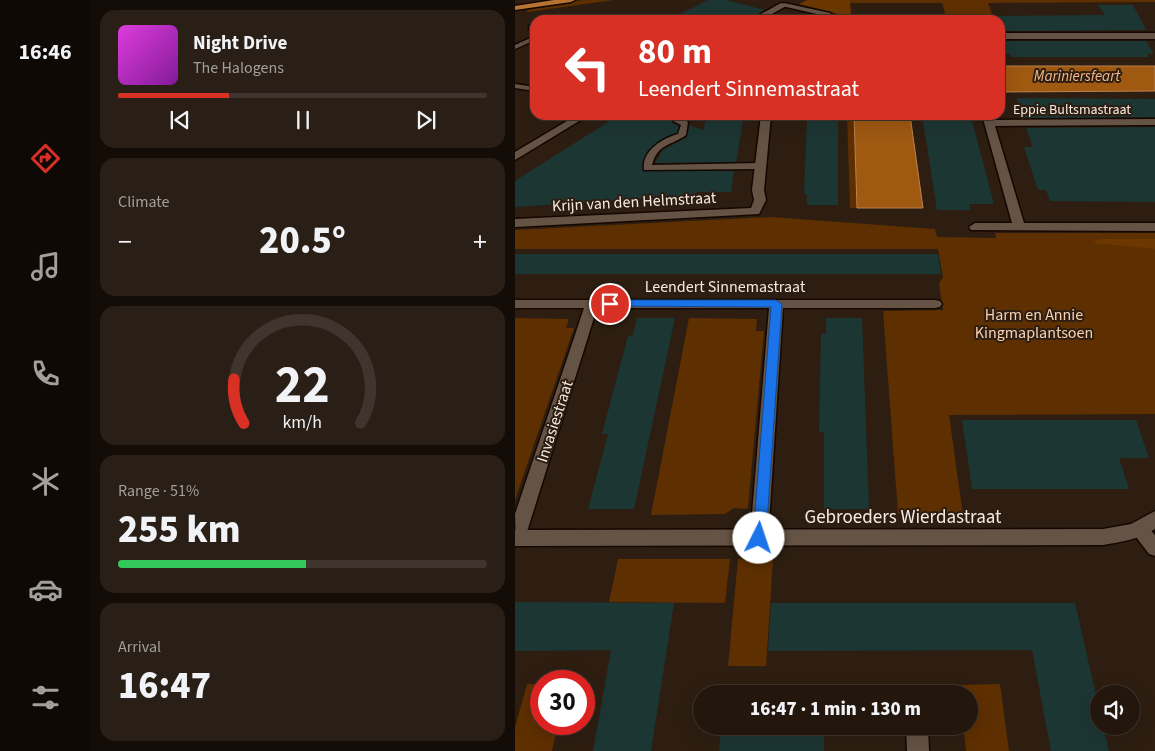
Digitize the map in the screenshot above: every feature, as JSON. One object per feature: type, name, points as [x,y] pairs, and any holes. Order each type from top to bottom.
[{"type":"main road","points":[[517,9],[571,0]]},
{"type":"street","points":[[764,15],[784,5]]},
{"type":"street","points":[[1005,36],[1155,36]]},
{"type":"street","name":"Eppie Bultsmastraat","points":[[1005,119],[1155,122]]},
{"type":"street","points":[[515,156],[576,120]]},
{"type":"street","points":[[761,166],[766,120]]},
{"type":"street","points":[[988,120],[1019,227]]},
{"type":"street","name":"Krijn van den Helmstraat","points":[[515,223],[755,211],[760,200],[758,190],[761,166]]},
{"type":"street","points":[[975,227],[1155,227]]},
{"type":"street","name":"Leendert Sinnemastraat","points":[[515,304],[935,304]]},
{"type":"street","name":"Invasiestraat","points":[[516,538],[592,304]]},
{"type":"street","points":[[759,538],[776,304]]},
{"type":"street","name":"Gebroeders Wierdastraat","points":[[516,538],[1103,538],[1123,535],[1139,529],[1155,518]]},
{"type":"street","points":[[1139,529],[1155,548]]},
{"type":"street","points":[[917,735],[918,751]]},
{"type":"lane","points":[[784,5],[830,15]]},
{"type":"lane","points":[[515,47],[530,40]]},
{"type":"lane","points":[[515,86],[530,88]]},
{"type":"lane","points":[[678,120],[685,124],[682,135],[667,139],[650,155],[647,168],[761,166]]},
{"type":"green space","points":[[583,0],[614,0],[528,12],[526,10],[539,6]]},
{"type":"green space","points":[[850,0],[1155,0],[1155,2],[988,3],[992,15],[946,15],[942,3],[850,3]]},
{"type":"green space","points":[[847,120],[854,120],[857,208],[850,208]]},
{"type":"green space","name":"Harm en Annie Kingmaplantsoen","points":[[771,217],[935,229],[937,237],[996,238],[995,233],[1155,233],[1155,414],[949,415],[963,515],[898,514],[883,311],[943,310],[939,283],[943,277],[938,249],[515,249],[515,230]]},
{"type":"green space","points":[[515,318],[569,319],[566,328],[574,328],[515,500]]},
{"type":"green space","points":[[689,318],[757,319],[756,331],[764,331],[748,507],[747,509],[734,508],[725,514],[651,515]]},
{"type":"green space","points":[[618,559],[730,559],[725,603],[609,602]]},
{"type":"green space","points":[[738,559],[773,559],[766,666],[728,666]]},
{"type":"green space","points":[[527,684],[530,684],[530,735],[556,735],[552,751],[515,751],[515,727]]},
{"type":"green space","points":[[1000,684],[1009,751],[966,751],[964,735],[978,735],[978,685],[959,685]]},
{"type":"shaded area","points":[[807,0],[850,0],[851,14],[838,14],[799,4]]},
{"type":"shaded area","points":[[1099,239],[1155,239],[1155,249],[1092,243]]},
{"type":"water","name":"Mariniersfeart","points":[[1005,66],[1155,66],[1155,91],[1005,92]]},
{"type":"water","points":[[854,120],[911,120],[923,208],[857,208]]},
{"type":"building","points":[[708,0],[726,0],[765,10],[756,15],[679,15]]},
{"type":"building","points":[[1098,5],[1133,5],[1146,30],[1005,31],[1005,16],[1105,15]]},
{"type":"building","points":[[1005,41],[1146,41],[1154,54],[1147,54],[1149,57],[1011,57],[1010,54],[1005,54]]},
{"type":"building","points":[[1016,98],[1155,99],[1155,117],[1023,118]]},
{"type":"building","points":[[611,120],[671,120],[672,123],[679,126],[677,133],[659,141],[648,150],[642,163],[643,171],[734,171],[731,192],[696,192],[696,195],[515,207],[515,181]]},
{"type":"building","points":[[706,120],[743,120],[736,162],[655,163],[663,150],[687,137],[689,125],[703,130]]},
{"type":"building","points":[[807,120],[838,120],[838,205],[807,205],[807,194],[804,194]]},
{"type":"building","points":[[923,120],[972,120],[994,204],[969,204],[971,210],[937,210]]},
{"type":"building","points":[[1155,127],[1155,202],[1050,201],[1046,190],[1038,190],[1024,147],[1033,147],[1026,128]]},
{"type":"building","points":[[515,254],[938,254],[941,274],[515,274]]},
{"type":"building","points":[[637,318],[675,318],[634,509],[588,509],[608,434],[602,434],[628,336],[633,335]]},
{"type":"building","points":[[826,318],[862,318],[869,509],[824,509],[824,432],[819,432],[821,334],[826,334]]},
{"type":"building","points":[[962,420],[1136,420],[1149,458],[1119,458],[1129,489],[972,489]]},
{"type":"building","points":[[515,602],[674,603],[651,751],[593,751],[611,650],[515,651]]},
{"type":"building","points":[[771,603],[1075,603],[1094,685],[1090,685],[1090,735],[1105,735],[1109,751],[1051,751],[1032,650],[768,651]]},
{"type":"building","points":[[720,735],[824,735],[824,751],[719,751]]},
{"type":"route","points":[[610,304],[776,304],[759,538]]}]
